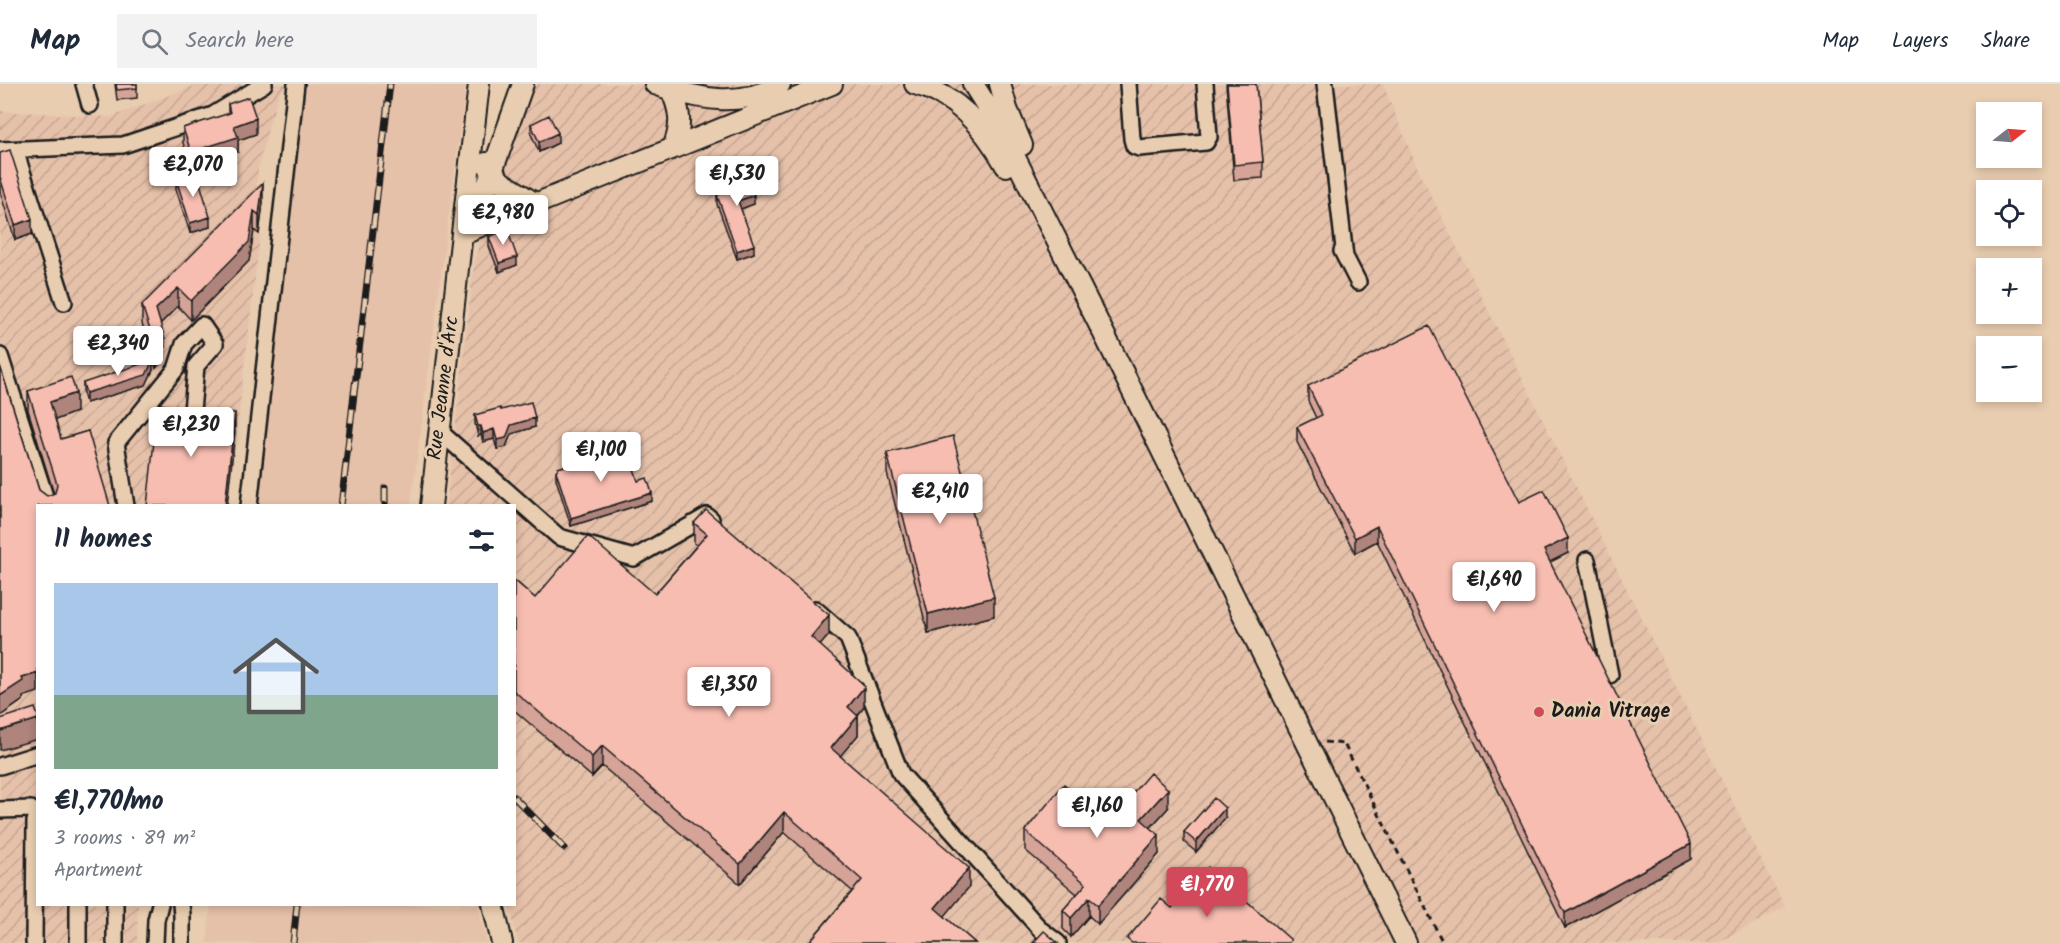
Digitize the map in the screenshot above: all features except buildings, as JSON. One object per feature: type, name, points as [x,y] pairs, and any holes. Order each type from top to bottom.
[{"type":"main road","name":"Rue Jeanne d'Arc","points":[[431,504],[479,84]]},
{"type":"main road","name":"Rue Jeanne d'Arc","points":[[458,270],[523,84]]},
{"type":"main road","points":[[663,87],[707,99],[723,100],[740,99],[780,84]]},
{"type":"main road","points":[[471,230],[832,84]]},
{"type":"main road","points":[[915,84],[947,98],[984,132],[997,150],[1142,410]]},
{"type":"main road","points":[[973,84],[998,124],[1104,332],[1406,943]]},
{"type":"main road","points":[[1000,84],[1017,134],[1104,332]]},
{"type":"main road","points":[[663,87],[680,114],[679,133],[673,148]]},
{"type":"main road","points":[[474,126],[487,165],[492,172],[511,190],[536,204]]},
{"type":"main road","points":[[493,906],[502,943]]},
{"type":"street","points":[[84,84],[90,105]]},
{"type":"street","points":[[64,302],[8,150],[123,145],[213,115],[264,84]]},
{"type":"street","points":[[249,504],[296,84]]},
{"type":"street","points":[[1128,84],[1132,139],[1134,146],[1140,148],[1206,142],[1209,137],[1204,84]]},
{"type":"street","points":[[1325,84],[1343,254],[1358,282]]},
{"type":"street","points":[[126,504],[116,443],[176,369],[184,344],[202,325],[215,344],[196,366],[191,422]]},
{"type":"street","points":[[0,356],[47,504]]},
{"type":"street","points":[[439,431],[560,537],[634,558],[707,516],[725,531]]},
{"type":"street","points":[[1587,560],[1610,675]]},
{"type":"street","points":[[804,600],[848,638],[902,774],[1041,930],[1058,943]]},
{"type":"street","points":[[0,766],[36,755]]},
{"type":"street","points":[[0,810],[31,809],[36,814]]},
{"type":"street","points":[[34,943],[36,821]]},
{"type":"street","points":[[78,906],[78,943]]},
{"type":"street","points":[[115,906],[115,943]]},
{"type":"street","points":[[155,943],[160,906]]},
{"type":"street","points":[[181,906],[182,943]]},
{"type":"path","points":[[1305,741],[1344,744],[1443,943]]},
{"type":"shaded area","points":[[199,84],[289,84],[280,92],[258,170],[255,208],[263,210],[228,504],[36,504],[36,906],[138,906],[137,943],[0,943],[0,111],[111,117]]},
{"type":"shaded area","points":[[303,84],[466,84],[411,504],[255,504]]},
{"type":"shaded area","points":[[517,84],[1383,84],[1417,167],[1785,907],[1717,943],[518,943],[509,906],[516,906],[516,504],[446,504],[474,264]]},
{"type":"shaded area","points":[[211,906],[478,906],[487,943],[207,943]]},
{"type":"railway","points":[[341,504],[390,84]]},
{"type":"railway","points":[[385,488],[385,504]]},
{"type":"railway","points":[[516,799],[564,848]]},
{"type":"railway","points":[[293,943],[297,906]]},
{"type":"place","name":"Dania Vitrage","points":[[1539,712]]}]
